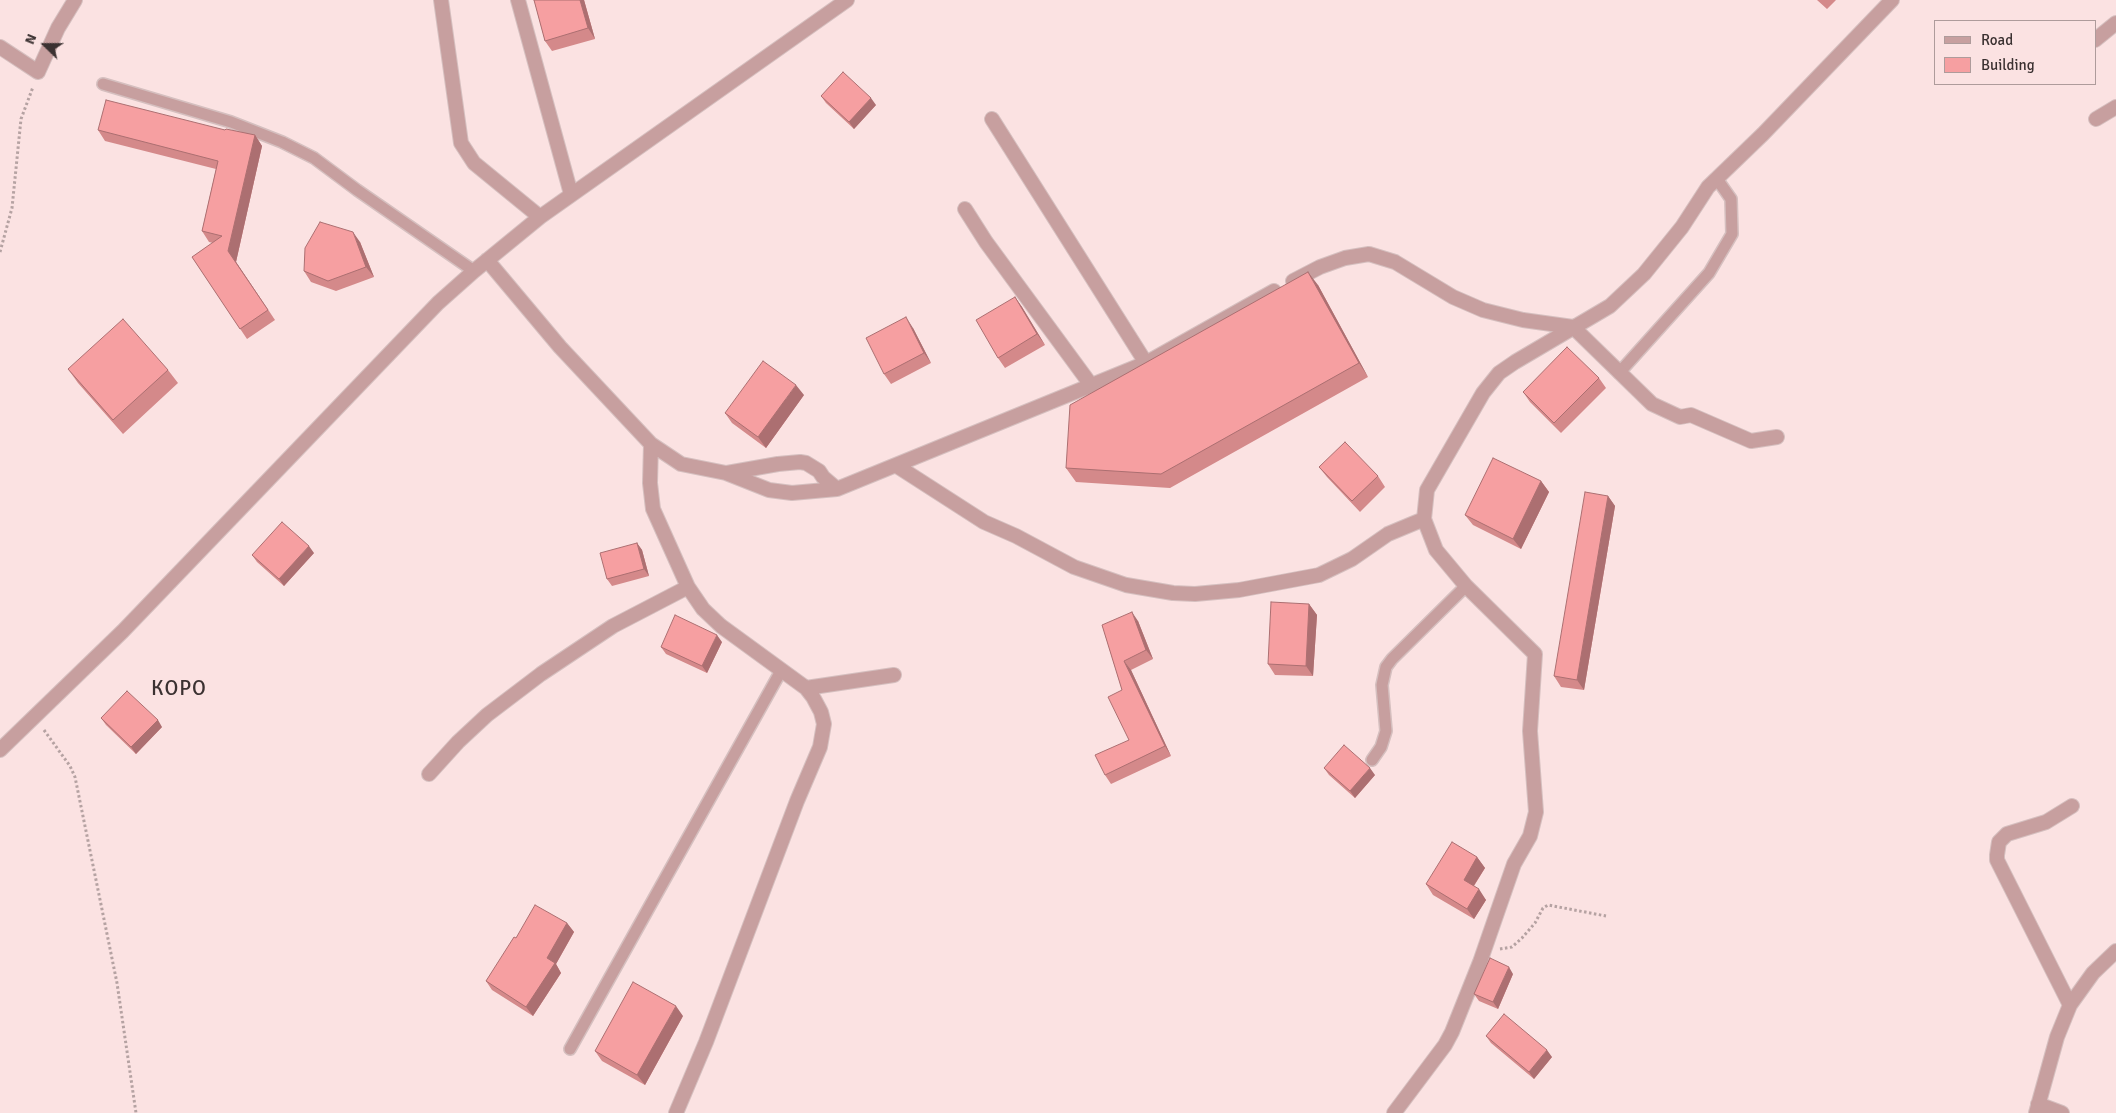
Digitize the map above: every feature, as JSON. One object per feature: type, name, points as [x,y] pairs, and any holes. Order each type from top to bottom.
[{"type":"street","points":[[0,47],[38,72],[58,28],[75,0]]},
{"type":"street","points":[[441,0],[461,143],[474,163],[540,217]]},
{"type":"street","points":[[518,0],[571,194]]},
{"type":"street","points":[[0,750],[217,534],[438,304],[474,271],[571,194],[847,0]]},
{"type":"street","points":[[1394,1113],[1445,1045],[1457,1022],[1514,864],[1530,836],[1536,812],[1530,732],[1535,654],[1466,586],[1436,550],[1424,519],[1427,490],[1483,392],[1499,373],[1514,362],[1610,306],[1644,274],[1682,227],[1708,188],[1764,134],[1892,0]]},
{"type":"street","points":[[2096,39],[2116,23]]},
{"type":"street","points":[[2096,119],[2116,107]]},
{"type":"street","points":[[992,119],[1146,363]]},
{"type":"street","points":[[965,209],[986,242],[1091,385]]},
{"type":"street","points":[[487,260],[560,347],[651,444],[682,464],[726,473],[779,492],[800,493],[812,490],[837,490],[897,466],[1146,363],[1214,323],[1320,267],[1345,258],[1369,254],[1395,262],[1453,297],[1483,310],[1523,320],[1573,327],[1652,404],[1680,417],[1691,415],[1751,441],[1776,437]]},
{"type":"street","points":[[651,444],[650,483],[653,509],[688,587],[703,609],[721,626],[806,688],[824,718],[824,731],[820,747],[797,801],[706,1042],[676,1113]]},
{"type":"street","points":[[726,473],[800,462],[806,463],[819,471],[837,490]]},
{"type":"street","points":[[897,466],[984,522],[1016,536],[1074,567],[1126,585],[1173,593],[1195,594],[1239,590],[1319,575],[1352,559],[1388,534],[1424,519]]},
{"type":"street","points":[[429,774],[458,742],[487,715],[541,674],[613,626],[688,587]]},
{"type":"street","points":[[806,688],[894,675]]},
{"type":"street","points":[[2070,1005],[1997,860],[1997,855],[1999,842],[2007,834],[2046,822],[2072,806]]},
{"type":"street","points":[[2062,1113],[2037,1109],[2057,1037],[2070,1005],[2093,973],[2116,951]]},
{"type":"lane","points":[[103,84],[231,122],[282,142],[314,158],[474,271]]},
{"type":"lane","points":[[1620,373],[1708,273],[1732,234],[1731,200],[1717,179]]},
{"type":"lane","points":[[1372,760],[1381,747],[1386,731],[1382,685],[1386,667],[1466,586]]},
{"type":"lane","points":[[570,1049],[781,671]]},
{"type":"path","points":[[0,252],[12,208],[21,119],[29,96]]},
{"type":"path","points":[[35,717],[70,766],[75,777],[117,983],[136,1113]]},
{"type":"path","points":[[1480,962],[1499,949],[1504,950],[1512,947],[1531,927],[1543,908],[1548,905],[1606,916]]},
{"type":"building","points":[[534,0],[580,0],[588,28],[545,41]]},
{"type":"building","points":[[843,72],[871,98],[849,122],[821,96]]},
{"type":"building","points":[[106,100],[225,130],[255,135],[228,251],[268,310],[240,329],[192,257],[222,236],[202,231],[218,161],[98,130]]},
{"type":"building","points":[[320,222],[353,232],[366,267],[328,281],[304,271],[305,248]]},
{"type":"building","points":[[1308,272],[1359,363],[1161,474],[1066,468],[1070,405]]},
{"type":"building","points":[[1015,297],[1037,334],[998,358],[976,320]]},
{"type":"building","points":[[906,317],[924,353],[884,374],[866,338]]},
{"type":"building","points":[[123,319],[168,370],[113,420],[68,369]]},
{"type":"building","points":[[1567,347],[1599,378],[1554,423],[1523,392]]},
{"type":"building","points":[[763,361],[796,385],[758,437],[725,413]]},
{"type":"building","points":[[1345,442],[1378,476],[1352,501],[1319,467]]},
{"type":"building","points":[[1493,458],[1541,481],[1513,539],[1465,515]]},
{"type":"building","points":[[1585,492],[1608,496],[1577,680],[1554,676]]},
{"type":"building","points":[[282,522],[309,546],[279,579],[252,555]]},
{"type":"building","points":[[637,543],[644,569],[607,579],[600,553]]},
{"type":"building","points":[[1271,602],[1309,604],[1306,666],[1268,664]]},
{"type":"building","points":[[1132,612],[1146,650],[1124,661],[1165,746],[1105,775],[1095,755],[1129,740],[1108,697],[1122,690],[1102,625]]},
{"type":"building","points":[[675,615],[717,635],[702,666],[661,647]]},
{"type":"building","points":[[127,691],[158,720],[131,747],[101,718]]},
{"type":"building","points":[[1344,745],[1370,768],[1350,791],[1324,768]]},
{"type":"building","points":[[1452,842],[1477,857],[1464,880],[1479,889],[1467,909],[1426,884]]},
{"type":"building","points":[[535,905],[567,923],[547,958],[555,963],[526,1007],[486,981],[514,937],[516,938]]},
{"type":"building","points":[[1490,958],[1509,967],[1493,1002],[1474,994]]},
{"type":"building","points":[[633,982],[676,1006],[637,1075],[595,1051]]},
{"type":"building","points":[[1504,1014],[1547,1050],[1529,1072],[1486,1036]]},
{"type":"district","name":"KOPO","points":[[179,689]]}]
